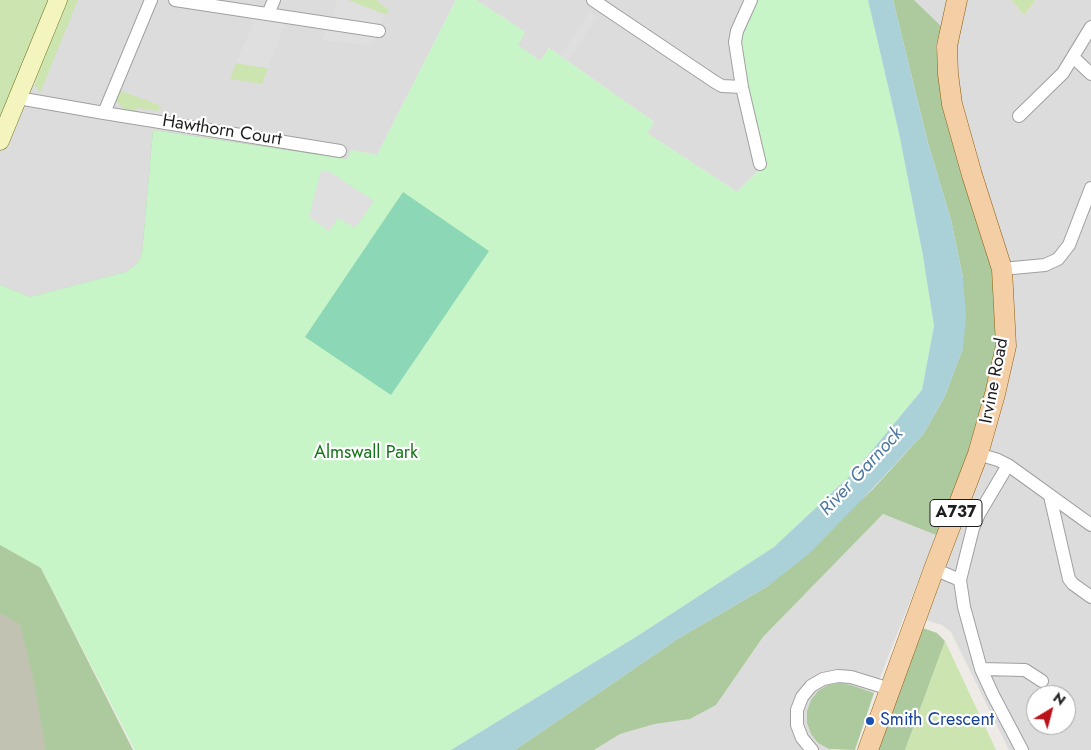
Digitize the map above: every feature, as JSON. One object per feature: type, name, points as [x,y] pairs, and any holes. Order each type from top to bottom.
[{"type":"main road","points":[[0,141],[58,0]]},
{"type":"main road","name":"Irvine Road","points":[[868,750],[978,454],[1006,346],[1002,268],[967,159],[952,104],[947,46],[957,0]]},
{"type":"street","points":[[104,113],[151,0]]},
{"type":"street","points":[[174,0],[379,31]]},
{"type":"street","points":[[268,14],[274,0]]},
{"type":"street","points":[[593,0],[715,82],[722,86],[742,87]]},
{"type":"street","points":[[751,0],[737,31],[735,42],[742,87],[760,164]]},
{"type":"street","points":[[1019,116],[1063,73],[1091,27]]},
{"type":"street","points":[[1073,57],[1091,74]]},
{"type":"street","name":"Hawthorn Court","points":[[18,98],[340,151]]},
{"type":"street","points":[[1002,268],[1044,265],[1058,259],[1069,245],[1091,190]]},
{"type":"street","points":[[978,454],[1008,465],[1091,525]]},
{"type":"street","points":[[1008,465],[976,521],[966,551],[960,580],[964,607],[981,669],[1022,750]]},
{"type":"street","points":[[1050,496],[1069,579],[1091,597]]},
{"type":"street","points":[[934,569],[960,580]]},
{"type":"street","points":[[981,669],[1025,670],[1042,681]]},
{"type":"street","points":[[812,750],[802,738],[797,725],[797,710],[802,697],[811,686],[823,679],[838,676],[851,677],[890,689]]},
{"type":"shaded area","points":[[0,0],[456,0],[377,155],[351,150],[348,159],[142,254],[137,264],[126,272],[30,297],[0,285]]},
{"type":"shaded area","points":[[338,0],[348,0],[386,15],[372,46],[322,40]]},
{"type":"shaded area","points":[[476,0],[757,0],[766,163],[737,192],[647,133],[654,122],[549,48],[540,61],[517,45],[525,32]]},
{"type":"shaded area","points":[[914,0],[949,0],[941,26]]},
{"type":"shaded area","points":[[962,0],[1011,0],[1024,15],[1036,0],[1091,0],[1091,750],[1009,750],[951,632],[942,625],[922,619],[1012,344],[958,105],[954,58]]},
{"type":"shaded area","points":[[590,11],[597,17],[568,61],[560,56]]},
{"type":"shaded area","points":[[256,17],[286,22],[268,68],[236,63]]},
{"type":"shaded area","points":[[321,170],[330,172],[374,201],[355,228],[338,218],[329,231],[309,217]]},
{"type":"shaded area","points":[[883,514],[936,535],[874,693],[851,685],[807,711],[807,723],[811,734],[818,743],[832,750],[594,750],[620,734],[655,724],[690,719],[716,705],[763,637]]},
{"type":"shaded area","points":[[0,575],[24,579],[56,750],[0,750]]},
{"type":"green space","points":[[0,0],[48,0],[0,118]]},
{"type":"green space","points":[[65,0],[78,0],[40,93],[35,85],[36,77],[34,76]]},
{"type":"green space","points":[[348,0],[376,0],[389,10],[386,15]]},
{"type":"green space","name":"Almswall Park","points":[[456,0],[476,0],[525,32],[518,45],[540,61],[549,48],[654,122],[647,133],[737,192],[766,163],[741,53],[741,35],[757,0],[868,0],[899,133],[923,256],[934,326],[922,390],[854,472],[774,547],[639,635],[451,750],[135,750],[41,568],[0,545],[0,285],[30,297],[126,272],[137,264],[142,254],[153,130],[347,159],[351,150],[377,155]]},
{"type":"green space","points":[[893,0],[914,0],[941,26],[936,46],[944,105],[992,268],[996,307],[996,352],[983,409],[957,485],[936,535],[883,514],[763,637],[716,705],[690,719],[655,724],[620,734],[594,750],[515,750],[679,638],[768,586],[873,489],[924,433],[945,396],[963,348],[963,278],[951,220],[928,143]]},
{"type":"green space","points":[[1011,0],[1036,0],[1024,15]]},
{"type":"green space","points":[[236,63],[268,68],[262,84],[230,79]]},
{"type":"green space","points":[[119,90],[161,106],[158,111],[138,108],[132,112],[123,109],[115,101]]},
{"type":"green space","points":[[153,130],[324,155],[41,568],[133,750],[46,750],[33,678],[20,624],[0,613],[0,285],[30,297],[126,272],[137,264],[142,254]]},
{"type":"green space","points":[[403,192],[489,251],[391,395],[305,337]]},
{"type":"green space","points":[[920,627],[937,633],[945,641],[905,750],[876,750]]},
{"type":"green space","points":[[945,641],[996,750],[905,750]]},
{"type":"green space","points":[[840,683],[874,693],[855,750],[829,749],[818,743],[811,734],[807,723],[807,711],[811,700],[818,691],[828,685]]},
{"type":"water","name":"River Garnock","points":[[868,0],[893,0],[928,143],[951,220],[963,278],[966,317],[963,348],[945,396],[924,433],[873,488],[810,553],[768,586],[679,638],[515,750],[451,750],[639,635],[774,547],[854,472],[922,390],[934,326],[923,256],[899,133]]},
{"type":"place","name":"Smith Crescent","points":[[870,721]]}]
